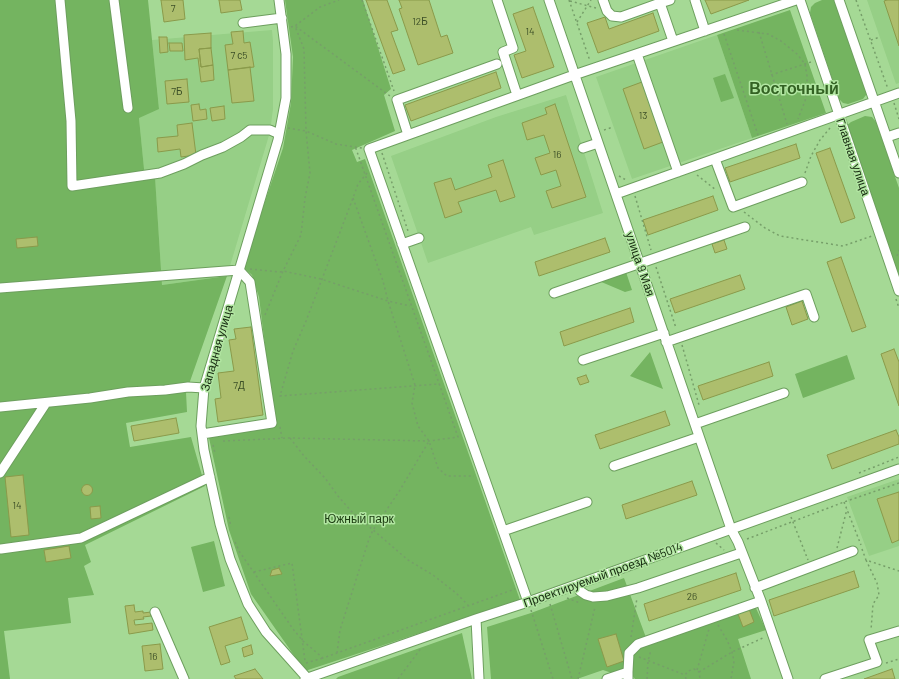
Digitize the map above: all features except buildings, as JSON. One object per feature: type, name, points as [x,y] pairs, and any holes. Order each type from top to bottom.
[{"type":"street","points":[[60,0],[71,121],[72,186],[160,173],[223,147],[250,130],[280,131]]},
{"type":"street","points":[[114,0],[128,108]]},
{"type":"street","name":"Западная улица","points":[[279,0],[286,54],[286,98],[280,131],[204,388],[201,426],[220,524],[230,559],[248,604],[266,632],[306,679]]},
{"type":"street","points":[[497,0],[513,48],[503,52],[517,95]]},
{"type":"street","name":"улица 9 Мая","points":[[549,0],[731,529],[738,542],[737,555],[761,601],[788,679]]},
{"type":"street","points":[[603,0],[607,11],[612,16],[621,16],[670,0]]},
{"type":"street","points":[[695,0],[705,31]]},
{"type":"street","points":[[528,602],[369,149],[574,75],[796,0]]},
{"type":"street","name":"Главная улица","points":[[800,0],[899,290]]},
{"type":"street","points":[[839,0],[899,173]]},
{"type":"street","points":[[660,3],[673,41]]},
{"type":"street","points":[[243,23],[282,18]]},
{"type":"street","points":[[637,54],[683,170]]},
{"type":"street","points":[[408,135],[397,100],[497,64]]},
{"type":"street","points":[[616,194],[646,179],[683,170],[895,94]]},
{"type":"street","points":[[887,137],[899,133]]},
{"type":"street","points":[[583,148],[598,143]]},
{"type":"street","points":[[715,159],[733,207],[802,182]]},
{"type":"street","points":[[554,292],[745,227]]},
{"type":"street","points":[[402,244],[419,238]]},
{"type":"street","points":[[0,288],[240,269],[250,282],[272,423],[202,434]]},
{"type":"street","points":[[583,360],[665,337],[680,338],[806,294],[814,317]]},
{"type":"street","points":[[0,407],[90,398],[128,392],[188,387],[204,388]]},
{"type":"street","points":[[695,424],[784,393]]},
{"type":"street","points":[[0,473],[46,403]]},
{"type":"street","points":[[614,466],[699,437]]},
{"type":"street","name":"Проектируемый проезд №5014","points":[[306,679],[432,634],[577,585],[899,469]]},
{"type":"street","points":[[0,541],[0,550],[81,538],[210,477]]},
{"type":"street","points":[[503,531],[588,502]]},
{"type":"street","points":[[755,588],[853,551]]},
{"type":"street","points":[[577,585],[580,591],[586,596],[607,596],[638,588],[737,555]]},
{"type":"street","points":[[607,679],[628,676],[629,653],[638,644],[711,620],[761,601]]},
{"type":"street","points":[[155,612],[184,679]]},
{"type":"street","points":[[476,619],[479,679]]},
{"type":"street","points":[[825,679],[877,662],[869,640],[899,631]]},
{"type":"path","points":[[283,28],[295,26],[320,7],[339,0]]},
{"type":"path","points":[[362,0],[397,100]]},
{"type":"path","points":[[569,0],[607,11]]},
{"type":"path","points":[[569,0],[592,69]]},
{"type":"path","points":[[577,22],[591,0]]},
{"type":"path","points":[[856,0],[871,40],[895,94],[899,119]]},
{"type":"path","points":[[295,26],[397,100]]},
{"type":"path","points":[[263,320],[283,271],[301,235],[305,198],[310,173],[306,131],[304,49],[301,38],[295,26]]},
{"type":"path","points":[[722,29],[760,138]]},
{"type":"path","points":[[733,30],[768,34],[781,41],[798,54],[805,64],[807,76],[805,101],[799,118],[794,123]]},
{"type":"path","points":[[758,32],[789,128]]},
{"type":"path","points":[[871,40],[880,37]]},
{"type":"path","points":[[771,75],[811,62]]},
{"type":"path","points":[[802,182],[811,156],[820,140],[832,125]]},
{"type":"path","points":[[602,130],[613,127]]},
{"type":"path","points":[[280,131],[306,131],[336,144],[369,149]]},
{"type":"path","points":[[220,441],[290,438],[429,441],[458,437],[354,146]]},
{"type":"path","points":[[374,163],[358,184],[352,198],[306,321],[293,351],[280,396],[415,385],[451,384]]},
{"type":"path","points":[[683,170],[711,185],[716,190]]},
{"type":"path","points":[[634,193],[653,259],[680,338],[699,406]]},
{"type":"path","points":[[352,198],[384,281],[388,301],[415,385],[412,403],[418,426],[429,441],[438,468],[447,476],[476,476]]},
{"type":"path","points":[[733,207],[740,208],[765,228],[780,236],[843,246],[874,235]]},
{"type":"path","points":[[240,269],[283,271],[321,279],[388,301],[411,306]]},
{"type":"path","points":[[280,424],[282,438]]},
{"type":"path","points":[[202,434],[213,441],[215,454]]},
{"type":"path","points":[[290,438],[304,456],[325,478],[350,511],[408,560],[434,575],[469,606]]},
{"type":"path","points":[[337,653],[340,630],[369,539],[373,530],[400,490],[429,441]]},
{"type":"path","points":[[738,542],[899,483]]},
{"type":"path","points":[[844,502],[866,560],[877,583],[879,595],[873,604],[869,640]]},
{"type":"path","points":[[834,558],[847,509]]},
{"type":"path","points":[[790,514],[810,567]]},
{"type":"path","points":[[228,515],[231,528]]},
{"type":"path","points":[[235,541],[239,551],[293,629],[303,641],[323,658]]},
{"type":"path","points":[[713,541],[737,555]]},
{"type":"path","points":[[866,560],[899,571]]},
{"type":"path","points":[[254,572],[292,563],[305,663],[323,658],[516,588]]},
{"type":"path","points":[[638,588],[629,653],[686,675]]},
{"type":"path","points":[[564,597],[582,604]]},
{"type":"path","points":[[578,679],[598,597]]},
{"type":"path","points":[[528,602],[553,679]]},
{"type":"path","points":[[550,602],[572,679]]},
{"type":"path","points":[[589,606],[595,608]]},
{"type":"path","points":[[697,670],[711,620],[719,626],[732,652],[734,660],[731,679]]},
{"type":"path","points":[[398,679],[432,634]]},
{"type":"path","points":[[699,672],[732,652],[772,634]]},
{"type":"path","points":[[647,679],[648,661],[652,649]]},
{"type":"path","points":[[686,679],[688,671],[694,669],[699,672],[700,679]]},
{"type":"shaded area","points":[[867,0],[899,0],[899,83],[896,84]]},
{"type":"shaded area","points":[[272,30],[273,109],[270,132],[227,276],[162,285],[155,178],[145,180],[139,117],[159,108],[152,40]]},
{"type":"shaded area","points":[[717,35],[752,138],[632,179],[596,77]]},
{"type":"shaded area","points":[[566,95],[603,213],[534,235],[531,227],[428,263],[391,156],[496,117]]},
{"type":"shaded area","points":[[899,479],[899,546],[869,556],[847,497]]},
{"type":"green space","points":[[0,0],[148,0],[159,109],[139,118],[145,179],[155,177],[162,285],[227,276],[186,392],[187,412],[126,423],[130,447],[191,437],[205,486],[85,545],[91,562],[84,566],[94,595],[68,598],[71,623],[4,631],[10,679],[0,679]]},
{"type":"green space","name":"Южный парк","points":[[285,0],[363,0],[391,89],[384,95],[395,131],[352,150],[357,162],[365,159],[520,600],[305,671],[251,594],[229,530],[209,438],[275,426],[259,297],[252,275],[243,267],[283,148],[291,103],[293,57]]},
{"type":"green space","points":[[822,0],[834,0],[838,3],[868,90],[863,99],[848,104],[843,103],[839,99],[810,13],[811,7],[815,3]]},
{"type":"green space","points":[[790,10],[826,113],[752,138],[717,35]]},
{"type":"green space","points":[[725,74],[734,98],[721,102],[713,78]]},
{"type":"green space","points":[[865,116],[872,117],[876,122],[899,188],[899,283],[846,126],[851,122]]},
{"type":"green space","points":[[626,272],[632,290],[625,292],[599,281]]},
{"type":"green space","points":[[650,352],[663,389],[630,376]]},
{"type":"green space","points":[[847,355],[855,379],[803,398],[795,374]]},
{"type":"green space","points":[[214,541],[225,586],[203,592],[191,547]]},
{"type":"green space","points":[[624,578],[648,643],[755,606],[766,630],[738,639],[751,679],[635,679],[628,670],[612,673],[603,670],[577,679],[491,679],[487,627],[531,613]]},
{"type":"green space","points":[[462,633],[472,679],[336,679],[338,677]]},
{"type":"district","name":"Восточный","points":[[794,89]]}]
